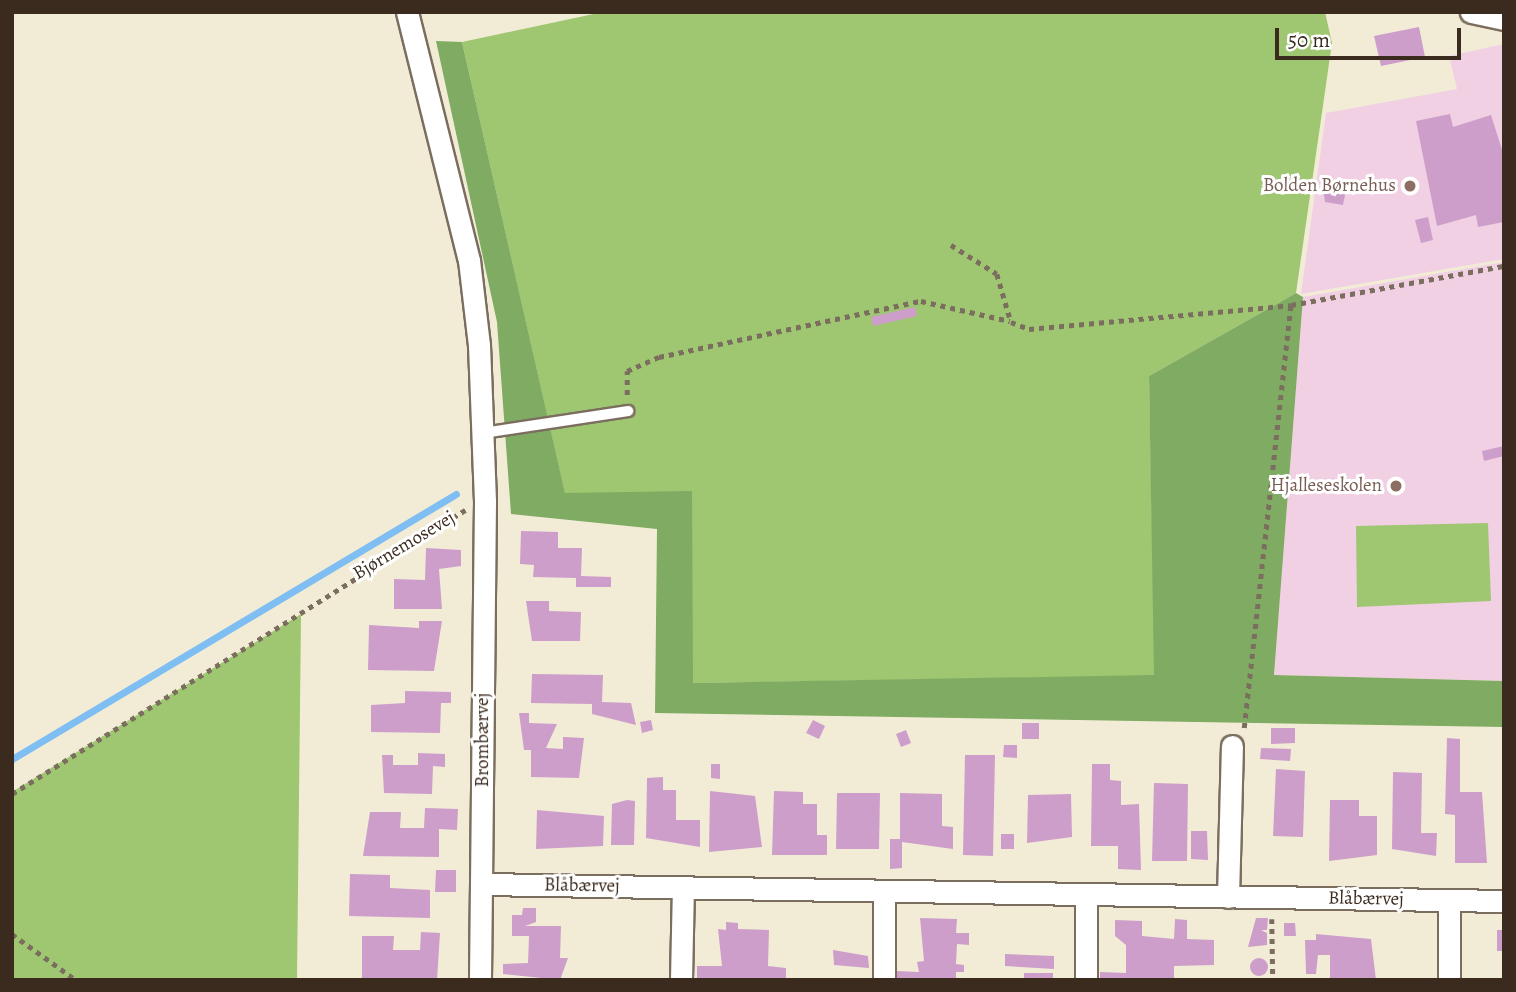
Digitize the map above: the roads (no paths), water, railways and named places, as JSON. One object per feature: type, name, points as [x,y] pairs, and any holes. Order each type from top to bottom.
[{"type":"street","points":[[407,12],[469,260],[484,433]]},
{"type":"street","points":[[1471,12],[1504,19]]},
{"type":"street","name":"Brombærvej","points":[[480,980],[484,433]]},
{"type":"street","points":[[1228,897],[1232,746]]},
{"type":"street","name":"Blåbærvej","points":[[481,884],[1504,901]]},
{"type":"street","points":[[681,980],[683,888]]},
{"type":"street","points":[[884,891],[884,980]]},
{"type":"street","points":[[1086,894],[1086,980]]},
{"type":"street","points":[[1449,901],[1449,980]]},
{"type":"lane","points":[[484,433],[628,411]]},
{"type":"waterway","points":[[12,759],[456,494]]},
{"type":"place","name":"Bolden Børnehus","points":[[1410,186]]},
{"type":"place","name":"Hjalleseskolen","points":[[1396,486]]}]
